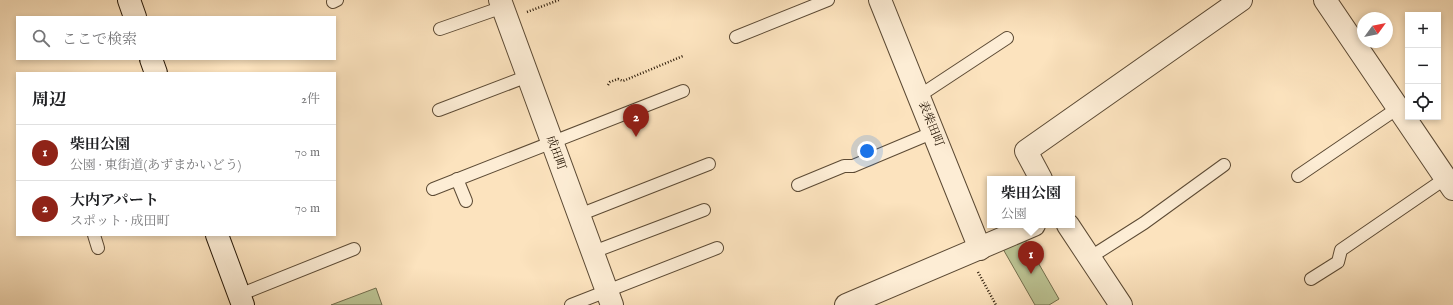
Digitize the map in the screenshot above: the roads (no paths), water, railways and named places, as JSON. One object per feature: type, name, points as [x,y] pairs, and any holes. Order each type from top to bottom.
[{"type":"street","points":[[129,0],[135,16]]},
{"type":"street","points":[[1325,0],[1449,183]]},
{"type":"street","name":"表柴田町","points":[[882,1],[934,132],[975,252]]},
{"type":"street","points":[[1039,176],[1026,151],[1233,2]]},
{"type":"street","name":"成田町","points":[[503,8],[610,298]]},
{"type":"street","points":[[151,60],[156,72]]},
{"type":"street","points":[[846,305],[975,252],[1027,228]]},
{"type":"street","points":[[1070,228],[1120,305]]},
{"type":"street","points":[[217,236],[241,300]]},
{"type":"lane","points":[[736,37],[828,0]]},
{"type":"lane","points":[[440,29],[503,8]]},
{"type":"lane","points":[[919,96],[1007,38]]},
{"type":"lane","points":[[439,110],[528,76]]},
{"type":"lane","points":[[433,188],[683,91]]},
{"type":"lane","points":[[1298,176],[1398,108]]},
{"type":"lane","points":[[798,185],[844,166],[853,166],[934,132]]},
{"type":"lane","points":[[580,215],[709,164]]},
{"type":"lane","points":[[1089,258],[1144,223],[1224,165]]},
{"type":"lane","points":[[457,179],[466,201]]},
{"type":"lane","points":[[1311,280],[1338,262],[1341,250],[1449,183]]},
{"type":"lane","points":[[593,252],[704,210]]},
{"type":"lane","points":[[94,236],[98,248]]},
{"type":"lane","points":[[571,305],[610,298],[717,248]]},
{"type":"lane","points":[[241,300],[354,249]]},
{"type":"place","name":"大内アパート","points":[[636,137]]},
{"type":"place","name":"柴田公園","points":[[1031,274]]}]
